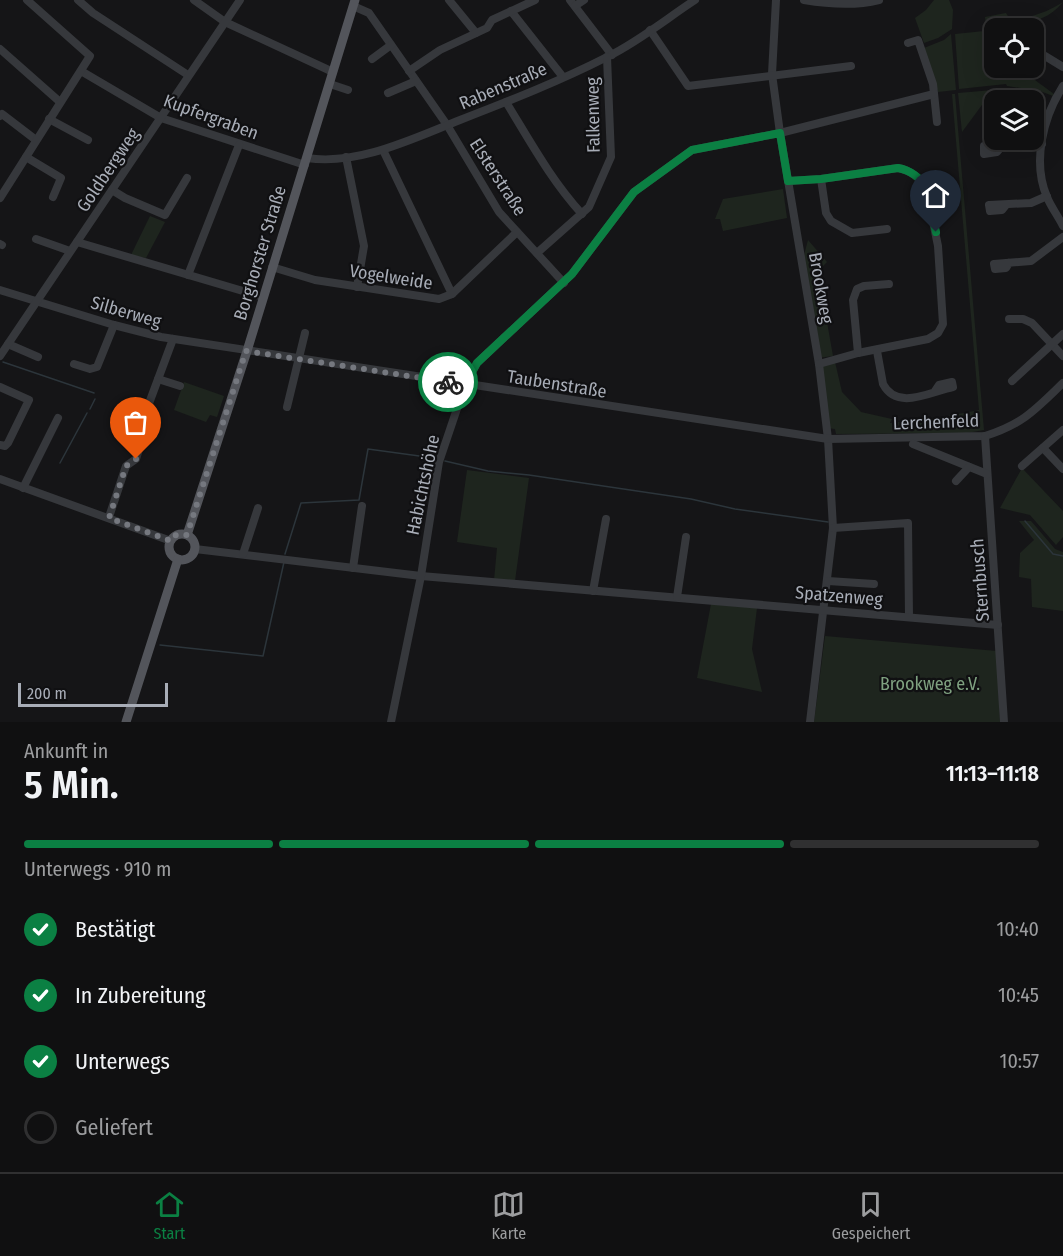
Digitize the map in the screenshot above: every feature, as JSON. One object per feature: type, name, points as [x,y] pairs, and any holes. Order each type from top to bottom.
[{"type":"main road","name":"Borghorster Straße","points":[[187,535],[354,3]]},
{"type":"main road","points":[[176,535],[187,535],[194,540],[195,549],[188,559],[178,559],[171,552],[171,541],[176,535]]},
{"type":"main road","points":[[126,722],[178,559]]},
{"type":"street","points":[[0,198],[90,56],[27,0]]},
{"type":"street","points":[[78,0],[93,13],[188,75]]},
{"type":"street","points":[[194,0],[225,22],[333,72]]},
{"type":"street","name":"Goldbergweg","points":[[0,356],[240,0]]},
{"type":"street","points":[[449,0],[476,33]]},
{"type":"street","points":[[409,71],[440,50],[487,28],[492,20],[536,0]]},
{"type":"street","points":[[584,0],[572,3],[610,56]]},
{"type":"street","name":"Rabenstraße","points":[[306,161],[383,150],[506,102],[610,56],[695,0]]},
{"type":"street","name":"Brookweg","points":[[776,0],[772,74],[819,364],[828,439],[833,528],[810,722]]},
{"type":"street","points":[[804,0],[865,4],[879,0]]},
{"type":"street","name":"Elsterstraße","points":[[354,3],[369,13],[447,125],[499,212],[564,283]]},
{"type":"street","points":[[511,11],[563,77]]},
{"type":"street","points":[[650,30],[688,86],[851,66]]},
{"type":"street","points":[[908,43],[918,40],[933,84],[937,122]]},
{"type":"street","points":[[372,59],[391,45]]},
{"type":"street","points":[[0,49],[60,102]]},
{"type":"street","name":"Falkenweg","points":[[537,253],[589,207],[611,157],[610,56]]},
{"type":"street","points":[[1045,56],[1063,67]]},
{"type":"street","name":"Kupfergraben","points":[[81,71],[161,118],[239,144],[306,161]]},
{"type":"street","points":[[388,93],[416,81]]},
{"type":"street","points":[[330,84],[348,90]]},
{"type":"street","points":[[1044,130],[1045,123],[1063,86]]},
{"type":"street","name":"Habichtshöhe","points":[[391,722],[421,576],[439,462],[465,385],[477,363],[564,283],[634,192],[692,150],[780,133],[934,94]]},
{"type":"street","points":[[506,102],[550,175],[564,195],[582,214]]},
{"type":"street","points":[[0,116],[2,114],[36,140]]},
{"type":"street","points":[[50,119],[88,140]]},
{"type":"street","points":[[188,275],[239,144]]},
{"type":"street","points":[[383,150],[452,294]]},
{"type":"street","points":[[1042,150],[1041,164],[1047,196],[1063,226]]},
{"type":"street","points":[[26,157],[61,178],[53,197]]},
{"type":"street","points":[[346,157],[364,246],[357,287]]},
{"type":"street","points":[[788,181],[821,179],[898,168],[906,169],[923,182],[926,188],[938,246],[943,324],[938,333],[931,338],[877,351],[858,353],[819,364]]},
{"type":"street","points":[[112,190],[125,198],[165,214],[187,178]]},
{"type":"street","points":[[821,179],[826,213],[831,221],[852,233],[887,229]]},
{"type":"street","points":[[1006,205],[1031,202],[1047,196]]},
{"type":"street","name":"Vogelweide","points":[[272,267],[315,280],[439,299],[452,294],[517,232]]},
{"type":"street","points":[[1009,263],[1031,261],[1063,237]]},
{"type":"street","points":[[36,239],[70,251]]},
{"type":"street","points":[[77,242],[263,297]]},
{"type":"street","points":[[858,353],[853,300],[856,289],[864,285],[889,284]]},
{"type":"street","name":"Silberweg","points":[[0,290],[114,325],[173,339],[246,351]]},
{"type":"street","points":[[1009,319],[1027,320],[1063,356]]},
{"type":"street","points":[[74,364],[90,369],[97,367],[114,325]]},
{"type":"street","points":[[287,407],[305,333]]},
{"type":"street","points":[[1012,381],[1063,334]]},
{"type":"street","points":[[148,406],[173,339]]},
{"type":"street","points":[[8,344],[38,357]]},
{"type":"street","name":"Taubenstraße","points":[[246,351],[828,439]]},
{"type":"street","points":[[877,351],[885,389],[896,398],[910,399],[935,391]]},
{"type":"street","points":[[158,379],[180,387]]},
{"type":"street","name":"Lerchenfeld","points":[[828,439],[985,436],[1009,428],[1024,419],[1063,383]]},
{"type":"street","points":[[0,387],[29,400],[8,443],[0,446]]},
{"type":"street","points":[[23,488],[58,418]]},
{"type":"street","points":[[109,518],[126,466],[136,459],[144,434],[117,422]]},
{"type":"street","points":[[1022,466],[1063,430]]},
{"type":"street","name":"Sternbusch","points":[[985,436],[1004,722]]},
{"type":"street","points":[[914,444],[987,474]]},
{"type":"street","points":[[1043,448],[1063,469]]},
{"type":"street","points":[[956,481],[969,467]]},
{"type":"street","points":[[0,479],[171,541]]},
{"type":"street","points":[[353,568],[362,506]]},
{"type":"street","points":[[243,554],[258,508]]},
{"type":"street","points":[[593,591],[606,519]]},
{"type":"street","points":[[833,528],[908,523],[909,617]]},
{"type":"street","points":[[677,597],[686,537]]},
{"type":"street","name":"Spatzenweg","points":[[195,549],[421,576],[998,625]]},
{"type":"street","points":[[828,581],[873,584]]},
{"type":"green space","points":[[934,0],[949,0],[953,10],[952,29],[924,43],[915,18]]},
{"type":"green space","points":[[1063,2],[1042,18],[1025,18],[1038,14]]},
{"type":"green space","points":[[1006,13],[1009,18],[985,18],[985,17]]},
{"type":"green space","points":[[984,31],[984,78],[1032,78],[1054,94],[1053,96],[1044,93],[1044,90],[1007,86],[1006,84],[959,89],[955,34]]},
{"type":"green space","points":[[951,34],[956,90],[938,92],[924,48],[944,40]]},
{"type":"green space","points":[[984,91],[984,102],[962,132],[958,93]]},
{"type":"green space","points":[[952,94],[955,94],[984,430],[967,433],[836,434],[835,429],[827,428],[819,364],[835,362],[842,392],[861,412],[892,419],[890,423],[979,410]]},
{"type":"green space","points":[[783,189],[787,218],[723,231],[720,219],[715,219],[723,199]]},
{"type":"green space","points":[[150,216],[165,222],[146,258],[131,255]]},
{"type":"green space","points":[[808,240],[827,262],[818,271],[833,356],[818,358],[802,263]]},
{"type":"green space","points":[[184,382],[224,396],[217,417],[210,415],[206,422],[174,410]]},
{"type":"green space","points":[[1022,468],[1063,511],[1063,537],[1056,545],[1030,515],[1000,508]]},
{"type":"green space","points":[[467,470],[529,478],[515,581],[494,580],[497,548],[457,542]]},
{"type":"green space","points":[[1019,521],[1031,521],[1055,549],[1063,552],[1063,611],[1032,607],[1031,579],[1019,577],[1020,553],[1034,540]]},
{"type":"green space","points":[[711,604],[757,608],[752,649],[762,692],[697,678]]},
{"type":"green space","name":"Brookweg e.V.","points":[[825,636],[997,651],[1000,722],[814,722]]},
{"type":"waterway","points":[[3,362],[94,393]]},
{"type":"waterway","points":[[90,409],[95,399]]},
{"type":"waterway","points":[[60,463],[87,413]]},
{"type":"waterway","points":[[285,554],[301,503],[359,500],[368,449],[434,458]]},
{"type":"waterway","points":[[445,461],[488,471],[691,499],[735,509],[828,522]]},
{"type":"waterway","points":[[1025,521],[1053,554],[1063,556]]},
{"type":"waterway","points":[[160,645],[263,656],[284,562]]},
{"type":"way so far","points":[[136,459],[126,466],[109,518],[171,541],[176,535],[187,535],[246,351],[448,382]]},
{"type":"route","points":[[448,382],[465,385],[477,363],[572,274],[634,192],[692,150],[780,133],[788,181],[821,179],[898,168],[906,169],[923,182],[926,188],[936,232]]}]
